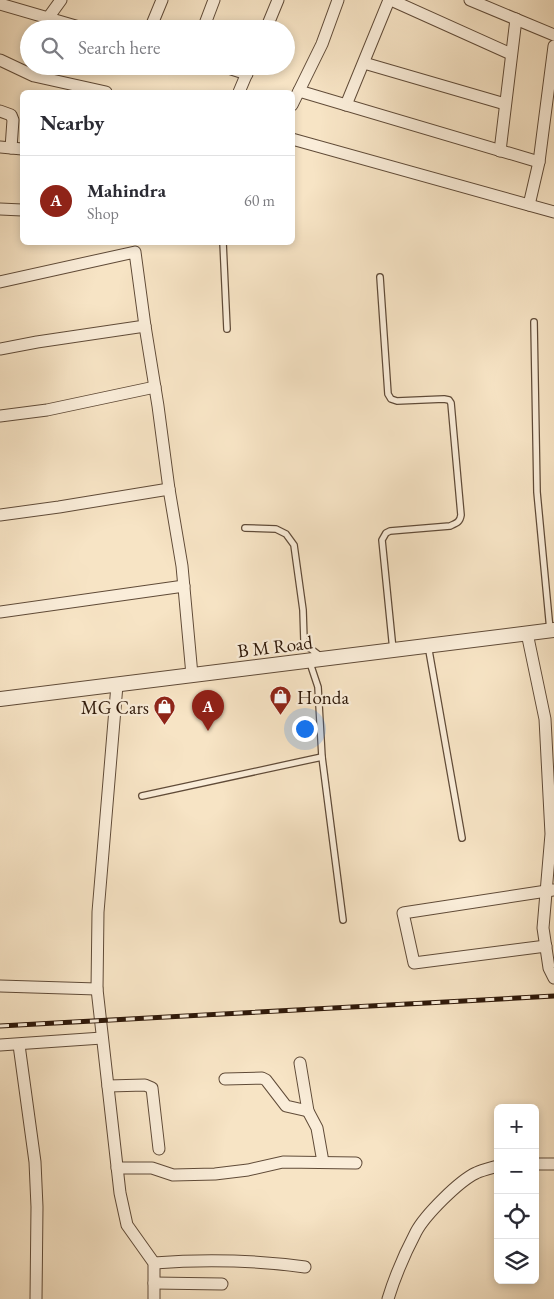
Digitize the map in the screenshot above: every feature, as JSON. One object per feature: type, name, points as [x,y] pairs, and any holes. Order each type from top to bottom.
[{"type":"street","points":[[48,18],[61,0]]},
{"type":"street","points":[[154,20],[162,0]]},
{"type":"street","points":[[206,20],[214,0]]},
{"type":"street","points":[[270,20],[278,0]]},
{"type":"street","points":[[295,99],[322,44],[338,0]]},
{"type":"street","points":[[346,105],[390,0],[511,54]]},
{"type":"street","points":[[470,0],[554,35]]},
{"type":"street","points":[[9,4],[55,20]]},
{"type":"street","points":[[500,151],[516,19]]},
{"type":"street","points":[[528,205],[539,162],[554,46]]},
{"type":"street","points":[[0,60],[20,69]]},
{"type":"street","points":[[364,63],[505,104]]},
{"type":"street","points":[[32,75],[97,90]]},
{"type":"street","points":[[240,90],[246,75]]},
{"type":"street","points":[[299,91],[539,162]]},
{"type":"street","points":[[0,111],[11,115],[13,120],[11,148]]},
{"type":"street","points":[[295,140],[554,212]]},
{"type":"street","points":[[0,208],[20,210]]},
{"type":"street","points":[[0,282],[135,247],[184,586],[192,675]]},
{"type":"street","points":[[0,349],[145,326]]},
{"type":"street","points":[[0,416],[48,410],[155,387]]},
{"type":"street","points":[[0,515],[169,489]]},
{"type":"street","points":[[0,612],[184,586]]},
{"type":"street","name":"B M Road","points":[[0,699],[552,630]]},
{"type":"street","points":[[527,633],[550,718],[552,834],[549,928],[546,946],[549,968],[554,978]]},
{"type":"street","points":[[117,684],[98,912],[97,988],[120,1193],[127,1225],[154,1263],[154,1299]]},
{"type":"street","points":[[546,946],[414,963],[404,913],[550,890]]},
{"type":"street","points":[[0,986],[97,988]]},
{"type":"street","points":[[0,1045],[102,1038]]},
{"type":"street","points":[[19,1045],[36,1162],[36,1299]]},
{"type":"street","points":[[300,1063],[308,1111],[317,1128],[323,1162]]},
{"type":"street","points":[[225,1079],[262,1078],[266,1080],[286,1106],[308,1111]]},
{"type":"street","points":[[108,1086],[145,1085],[152,1088],[159,1149]]},
{"type":"street","points":[[117,1168],[152,1168],[173,1175],[248,1170],[283,1162],[356,1163]]},
{"type":"street","points":[[539,1164],[554,1164]]},
{"type":"street","points":[[388,1299],[393,1283],[417,1230],[445,1197],[462,1182],[477,1172],[494,1167]]},
{"type":"street","points":[[154,1263],[210,1259],[305,1267]]},
{"type":"street","points":[[154,1284],[222,1284]]},
{"type":"lane","points":[[223,245],[227,329]]},
{"type":"lane","points":[[380,277],[388,394],[391,399],[397,401],[444,399],[451,403],[461,515],[460,520],[450,526],[390,531],[384,535],[382,540],[393,650]]},
{"type":"lane","points":[[534,322],[537,492],[552,630]]},
{"type":"lane","points":[[245,528],[276,529],[286,534],[294,545],[303,610],[304,641],[306,646],[324,659]]},
{"type":"lane","points":[[428,645],[462,838]]},
{"type":"lane","points":[[309,660],[318,687],[322,757],[343,920]]},
{"type":"lane","points":[[142,796],[322,757]]},
{"type":"railway","points":[[0,1026],[554,996]]},
{"type":"place","name":"Honda","points":[[281,716]]},
{"type":"place","name":"MG Cars","points":[[165,726]]},
{"type":"place","name":"Mahindra","points":[[208,731]]}]
